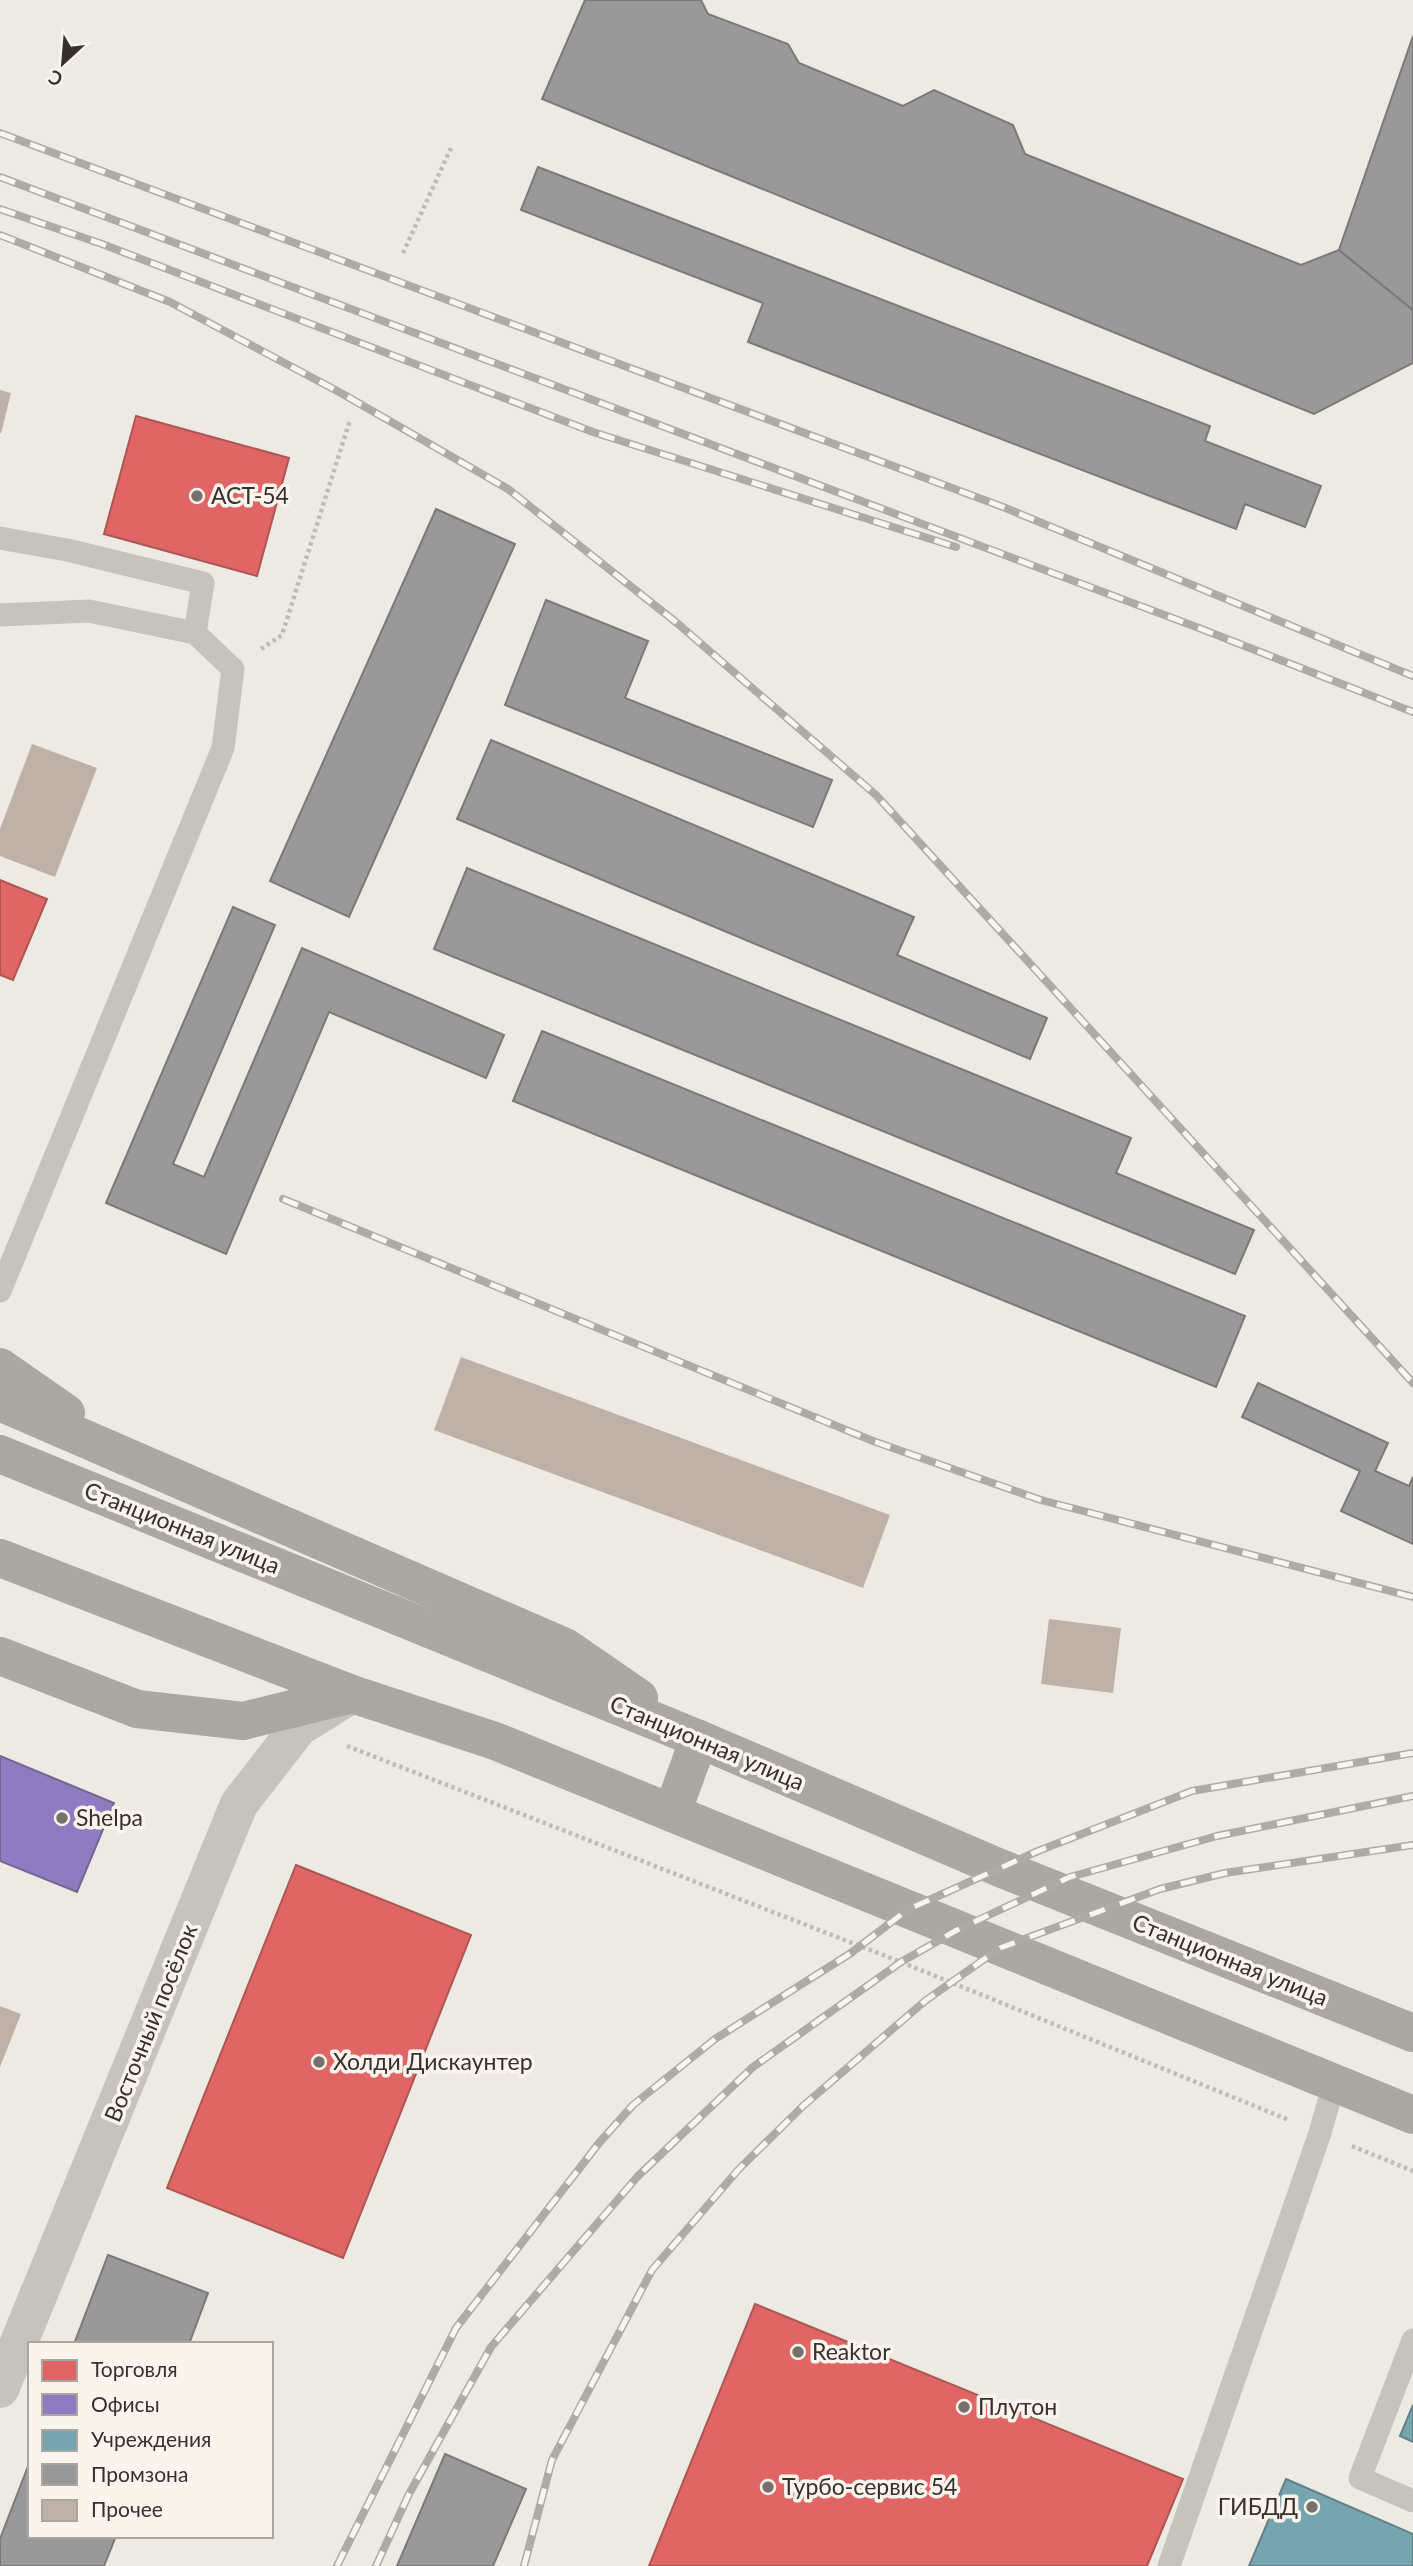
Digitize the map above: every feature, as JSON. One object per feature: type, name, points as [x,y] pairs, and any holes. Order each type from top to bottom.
[{"type":"main road","points":[[0,1367],[159,1473]]},
{"type":"main road","points":[[0,1402],[565,1647],[699,1739],[673,1814]]},
{"type":"main road","name":"Станционная улица","points":[[0,1454],[699,1739],[1000,1868],[1413,2033]]},
{"type":"main road","points":[[0,1558],[352,1694],[495,1741],[1413,2115]]},
{"type":"main road","points":[[0,1656],[137,1709],[243,1721],[352,1694]]},
{"type":"street","name":"Восточный посёлок","points":[[0,2389],[239,1804],[299,1727],[352,1694]]},
{"type":"lane","points":[[0,538],[67,550],[203,583],[195,634]]},
{"type":"lane","points":[[0,615],[89,611],[195,634],[233,669],[223,748],[2,1277]]},
{"type":"lane","points":[[1169,2566],[1320,2133],[1334,2082]]},
{"type":"lane","points":[[1413,2340],[1360,2478],[1413,2501]]},
{"type":"path","points":[[403,253],[451,148]]},
{"type":"path","points":[[233,669],[282,635],[350,420]]},
{"type":"path","points":[[299,1727],[910,1965],[1413,2171]]},
{"type":"building: Торговля","name":"АСТ-54","points":[[136,416],[289,458],[257,576],[104,534]]},
{"type":"building: Торговля","points":[[0,880],[47,899],[13,980],[0,975]]},
{"type":"building: Торговля","name":"Холди Дискаунтер","points":[[296,1865],[471,1935],[343,2258],[167,2188]]},
{"type":"building: Торговля","points":[[755,2304],[1183,2479],[1147,2566],[649,2566]]},
{"type":"building: Офисы","points":[[0,1756],[114,1803],[77,1892],[0,1861]]},
{"type":"building: Учреждения","points":[[1413,2405],[1413,2442],[1400,2436]]},
{"type":"building: Учреждения","name":"ГИБДД","points":[[1286,2479],[1413,2534],[1413,2566],[1249,2566]]},
{"type":"building: Промзона","points":[[585,0],[701,0],[708,14],[788,44],[799,63],[903,106],[934,90],[1013,125],[1025,154],[1301,265],[1339,250],[1413,310],[1413,363],[1314,414],[542,99]]},
{"type":"building: Промзона","points":[[1413,36],[1413,310],[1339,250]]},
{"type":"building: Промзона","points":[[538,167],[1210,426],[1205,441],[1321,486],[1305,527],[1245,504],[1236,529],[748,342],[763,303],[521,210]]},
{"type":"building: Промзона","points":[[436,509],[515,544],[349,917],[270,881]]},
{"type":"building: Промзона","points":[[546,600],[648,641],[625,698],[832,780],[813,827],[505,705]]},
{"type":"building: Промзона","points":[[491,740],[914,917],[897,955],[1047,1018],[1030,1059],[457,819]]},
{"type":"building: Промзона","points":[[467,868],[1131,1138],[1116,1173],[1254,1230],[1235,1274],[434,949]]},
{"type":"building: Промзона","points":[[233,907],[275,925],[173,1164],[204,1177],[302,948],[504,1035],[486,1078],[329,1012],[226,1254],[106,1203]]},
{"type":"building: Промзона","points":[[542,1031],[1245,1316],[1216,1387],[513,1101]]},
{"type":"building: Промзона","points":[[1258,1383],[1388,1443],[1375,1471],[1409,1486],[1413,1477],[1413,1544],[1341,1511],[1360,1471],[1242,1417]]},
{"type":"building: Промзона","points":[[108,2255],[208,2293],[190,2342],[75,2342]]},
{"type":"building: Промзона","points":[[445,2454],[526,2489],[493,2566],[397,2566]]},
{"type":"building: Промзона","points":[[28,2466],[28,2538],[115,2538],[104,2566],[0,2566],[0,2539]]},
{"type":"building: Прочее","points":[[0,390],[11,393],[1,433],[0,433]]},
{"type":"building: Прочее","points":[[32,744],[97,768],[55,877],[0,856],[0,829]]},
{"type":"building: Прочее","points":[[461,1357],[890,1515],[863,1588],[434,1430]]},
{"type":"building: Прочее","points":[[1049,1619],[1121,1628],[1113,1693],[1041,1684]]},
{"type":"building: Прочее","points":[[0,2006],[21,2014],[0,2067]]},
{"type":"railway","points":[[0,133],[1003,507],[1413,676]]},
{"type":"railway","points":[[0,177],[1199,628],[1413,712]]},
{"type":"railway","points":[[0,209],[102,244],[593,432],[956,547]]},
{"type":"railway","points":[[0,235],[170,302],[341,393],[508,489],[677,623],[876,795],[1413,1383]]},
{"type":"railway","points":[[283,1199],[873,1441],[1041,1500],[1413,1597]]},
{"type":"railway","points":[[337,2566],[456,2328],[599,2143],[633,2105],[715,2039],[851,1953],[907,1910],[1038,1851],[1192,1791],[1413,1753]]},
{"type":"railway","points":[[376,2566],[409,2494],[491,2347],[638,2176],[753,2067],[901,1962],[957,1930],[1070,1877],[1217,1836],[1413,1796]]},
{"type":"railway","points":[[524,2566],[552,2460],[652,2270],[738,2170],[803,2106],[925,2001],[1000,1948],[1160,1889],[1225,1873],[1413,1845]]},
{"type":"place","name":"АСТ-54","points":[[197,496]]},
{"type":"place","name":"Shelpa","points":[[62,1818]]},
{"type":"place","name":"Холди Дискаунтер","points":[[319,2062]]},
{"type":"place","name":"Reaktor","points":[[798,2352]]},
{"type":"place","name":"Плутон","points":[[964,2407]]},
{"type":"place","name":"Турбо-сервис 54","points":[[768,2487]]},
{"type":"place","name":"ГИБДД","points":[[1312,2507]]}]
